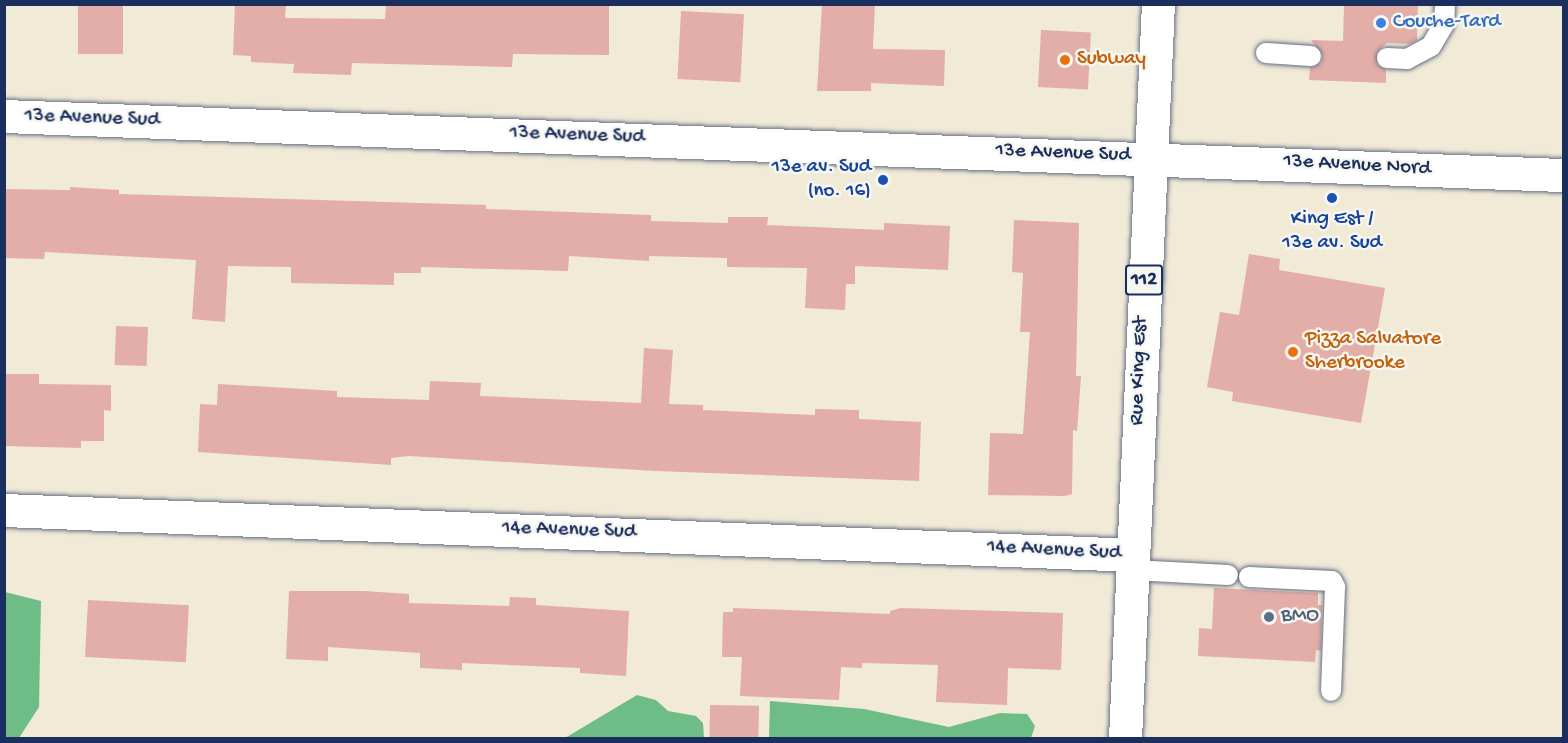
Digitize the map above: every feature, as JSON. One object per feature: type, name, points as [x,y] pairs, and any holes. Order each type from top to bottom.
[{"type":"main road","name":"Rue King Est","points":[[1125,738],[1158,4]]},
{"type":"main road","name":"13e Avenue Sud","points":[[4,116],[1150,157]]},
{"type":"main road","name":"13e Avenue Nord","points":[[1150,157],[1563,175]]},
{"type":"main road","name":"14e Avenue Sud","points":[[4,510],[1132,562]]},
{"type":"lane","points":[[1387,58],[1407,59],[1431,46],[1444,24],[1445,4]]},
{"type":"lane","points":[[1266,53],[1311,56]]},
{"type":"lane","points":[[1132,562],[1228,576]]},
{"type":"lane","points":[[1249,577],[1332,581],[1335,587],[1331,691]]},
{"type":"green space","points":[[5,592],[41,601],[39,707],[19,738],[5,738]]},
{"type":"green space","points":[[637,695],[656,700],[668,711],[696,716],[703,723],[704,738],[565,738]]},
{"type":"green space","points":[[770,701],[864,709],[949,727],[1000,713],[1027,714],[1035,726],[1031,738],[769,738]]},
{"type":"building","points":[[78,4],[123,4],[123,54],[78,54]]},
{"type":"building","points":[[235,4],[286,4],[285,18],[385,19],[386,4],[609,4],[609,55],[513,54],[512,67],[352,63],[351,75],[293,73],[294,64],[251,62],[251,56],[233,55]]},
{"type":"building","points":[[875,4],[873,49],[945,50],[944,86],[871,83],[871,91],[817,91],[822,5]]},
{"type":"building","points":[[1344,4],[1418,4],[1417,40],[1410,44],[1387,43],[1377,52],[1377,64],[1386,70],[1386,83],[1309,80],[1310,68],[1321,63],[1323,56],[1311,40],[1343,41]]},
{"type":"building","points":[[681,11],[744,14],[740,82],[677,79]]},
{"type":"building","name":"Subway","points":[[1041,30],[1091,33],[1088,90],[1038,87]]},
{"type":"building","points":[[70,187],[119,190],[119,194],[486,205],[486,209],[651,215],[651,221],[728,223],[728,217],[768,217],[767,225],[884,230],[884,223],[950,226],[948,270],[855,266],[855,284],[846,284],[845,310],[805,308],[807,268],[727,267],[727,258],[649,256],[649,261],[569,256],[568,271],[421,267],[421,273],[394,273],[394,285],[291,283],[291,267],[228,266],[225,322],[192,319],[196,260],[45,252],[44,259],[4,258],[4,189],[70,190]]},
{"type":"building","points":[[1014,220],[1079,223],[1076,376],[1081,376],[1077,431],[1073,430],[1072,494],[1064,496],[988,495],[990,433],[1023,434],[1030,332],[1020,332],[1023,273],[1012,272]]},
{"type":"building","name":"Pizza Salvatore Sherbrooke","points":[[1249,254],[1280,259],[1279,270],[1385,288],[1361,423],[1232,401],[1233,392],[1207,387],[1220,312],[1239,315]]},
{"type":"building","points":[[116,326],[148,327],[147,366],[115,365]]},
{"type":"building","points":[[644,348],[673,350],[669,404],[703,405],[703,410],[815,415],[815,409],[859,410],[859,419],[921,422],[919,481],[656,471],[409,456],[391,458],[391,465],[198,452],[200,404],[217,405],[218,384],[337,391],[337,397],[429,400],[430,381],[481,383],[480,396],[641,403]]},
{"type":"building","points":[[4,374],[39,374],[39,384],[111,385],[111,411],[104,410],[104,441],[81,441],[81,448],[4,446]]},
{"type":"building","name":"BMO","points":[[1214,588],[1318,593],[1318,605],[1322,605],[1321,651],[1316,650],[1315,662],[1198,656],[1199,628],[1212,629]]},
{"type":"building","points":[[289,591],[364,591],[409,594],[409,603],[509,606],[510,597],[536,598],[536,605],[629,611],[626,676],[580,673],[580,668],[462,663],[462,670],[420,668],[420,653],[328,647],[328,661],[286,659]]},
{"type":"building","points":[[88,600],[189,605],[186,662],[85,657]]},
{"type":"building","points":[[733,608],[890,614],[890,611],[901,608],[1063,613],[1061,670],[1008,668],[1007,705],[936,702],[938,665],[862,663],[862,668],[841,667],[839,700],[740,696],[742,657],[722,657],[723,612],[733,612]]},
{"type":"building","points":[[710,705],[759,706],[758,738],[709,738]]},
{"type":"place","name":"Couche-Tard","points":[[1381,23]]},
{"type":"place","name":"Subway","points":[[1065,60]]},
{"type":"place","name":"13e av. Sud (no. 16)","points":[[883,180]]},
{"type":"place","name":"King Est / 13e av. Sud","points":[[1332,198]]},
{"type":"place","name":"Pizza Salvatore Sherbrooke","points":[[1293,352]]},
{"type":"place","name":"BMO","points":[[1269,617]]}]
